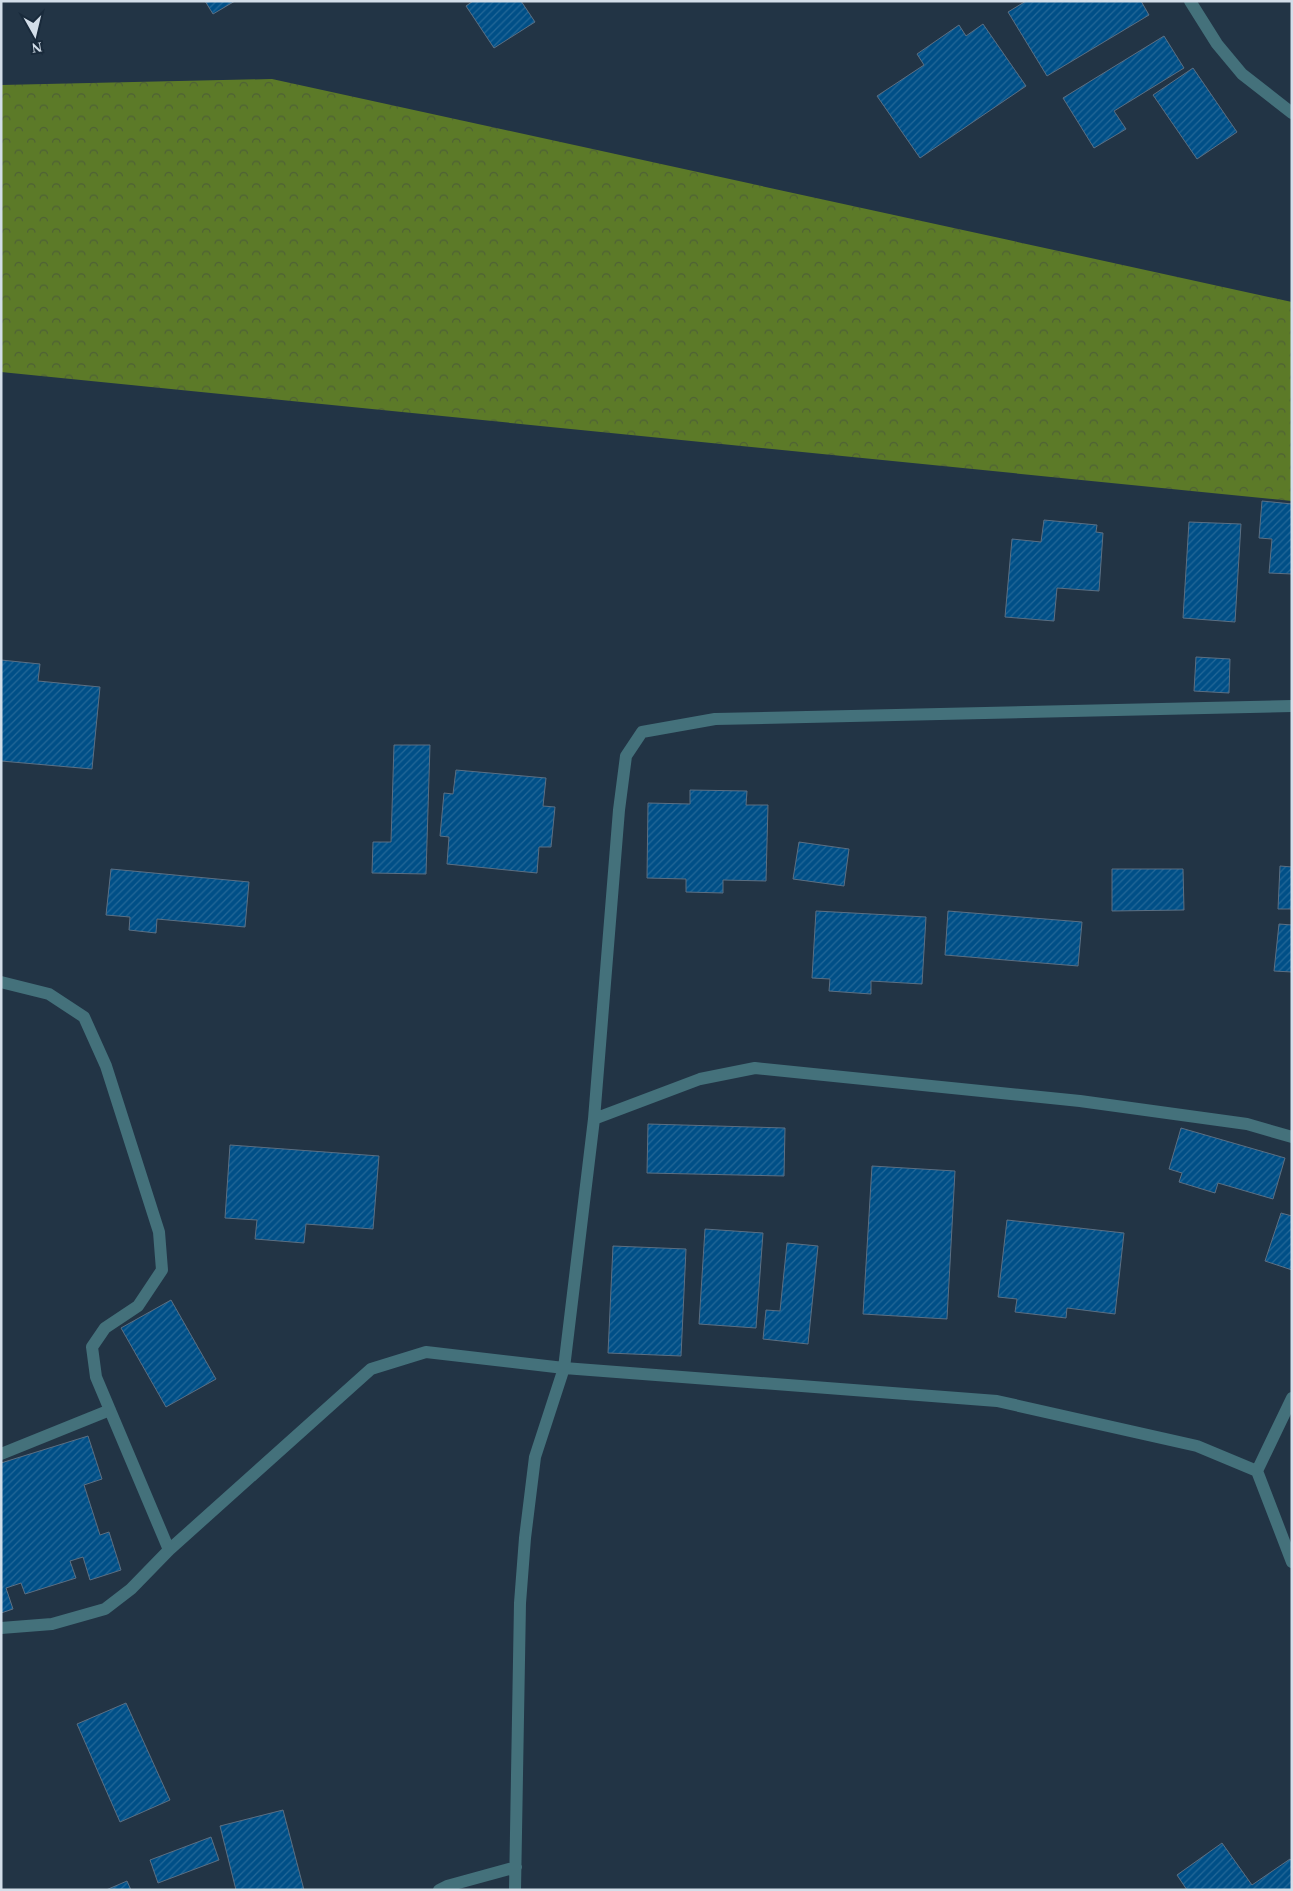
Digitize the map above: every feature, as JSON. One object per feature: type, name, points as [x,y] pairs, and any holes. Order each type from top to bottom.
[{"type":"street","points":[[1190,1],[1217,44],[1242,74],[1292,113]]},
{"type":"street","points":[[515,1890],[520,1604],[525,1538],[535,1457],[564,1368],[594,1119],[619,810],[626,756],[642,732],[715,719],[1292,706]]},
{"type":"street","points":[[1,982],[49,994],[84,1017],[106,1066],[159,1232],[162,1270],[138,1306],[105,1328],[92,1347],[96,1376],[168,1550]]},
{"type":"street","points":[[594,1119],[700,1079],[755,1068],[1080,1101],[1247,1124],[1292,1137]]},
{"type":"street","points":[[1,1628],[52,1624],[105,1608],[131,1590],[168,1550],[371,1369],[426,1352],[564,1368],[997,1401],[1197,1446],[1257,1472],[1292,1562]]},
{"type":"street","points":[[1257,1472],[1292,1398]]},
{"type":"street","points":[[1,1454],[110,1410]]},
{"type":"street","points":[[439,1890],[447,1886],[516,1867]]},
{"type":"green space","points":[[272,79],[1292,302],[1292,501],[1,372],[1,85]]},
{"type":"building","points":[[205,1],[235,1],[213,14]]},
{"type":"building","points":[[473,1],[521,1],[535,22],[494,48],[466,6]]},
{"type":"building","points":[[1026,1],[1141,1],[1149,15],[1047,76],[1008,12]]},
{"type":"building","points":[[983,24],[1026,86],[920,158],[877,96],[924,65],[917,54],[959,25],[966,36]]},
{"type":"building","points":[[1164,36],[1184,68],[1114,111],[1126,129],[1094,148],[1063,98]]},
{"type":"building","points":[[1193,68],[1237,132],[1197,159],[1153,95]]},
{"type":"building","points":[[1262,501],[1292,504],[1292,574],[1269,573],[1272,539],[1259,538]]},
{"type":"building","points":[[1044,520],[1097,525],[1096,532],[1103,533],[1099,591],[1057,588],[1054,621],[1005,617],[1012,539],[1041,542]]},
{"type":"building","points":[[1189,522],[1241,524],[1235,622],[1183,618]]},
{"type":"building","points":[[1196,657],[1230,659],[1229,693],[1194,691]]},
{"type":"building","points":[[1,660],[40,664],[38,681],[100,687],[92,769],[1,761]]},
{"type":"building","points":[[394,745],[430,745],[426,874],[372,873],[373,842],[391,842]]},
{"type":"building","points":[[456,770],[546,778],[543,806],[555,807],[551,847],[539,847],[537,873],[447,864],[449,837],[440,836],[444,793],[453,794]]},
{"type":"building","points":[[690,790],[747,791],[746,805],[768,805],[766,881],[723,880],[723,893],[686,892],[686,879],[647,878],[648,803],[690,804]]},
{"type":"building","points":[[799,842],[849,849],[844,886],[793,879]]},
{"type":"building","points":[[1280,866],[1292,867],[1292,909],[1278,909]]},
{"type":"building","points":[[111,869],[249,882],[245,927],[157,919],[156,933],[129,930],[130,917],[106,915]]},
{"type":"building","points":[[1112,869],[1183,869],[1184,910],[1112,911]]},
{"type":"building","points":[[816,911],[926,917],[922,984],[871,981],[871,994],[829,991],[830,979],[812,978]]},
{"type":"building","points":[[948,911],[1082,922],[1078,966],[945,955]]},
{"type":"building","points":[[1279,924],[1292,925],[1292,972],[1274,971]]},
{"type":"building","points":[[648,1124],[785,1128],[784,1176],[647,1173]]},
{"type":"building","points":[[1181,1128],[1285,1158],[1273,1199],[1218,1183],[1215,1193],[1179,1182],[1182,1173],[1169,1169]]},
{"type":"building","points":[[230,1145],[379,1156],[373,1229],[306,1224],[304,1243],[255,1239],[257,1220],[225,1218]]},
{"type":"building","points":[[872,1166],[955,1171],[947,1319],[863,1314]]},
{"type":"building","points":[[1281,1213],[1292,1216],[1292,1270],[1265,1261]]},
{"type":"building","points":[[1007,1220],[1124,1233],[1115,1314],[1067,1308],[1066,1318],[1015,1312],[1017,1299],[998,1297]]},
{"type":"building","points":[[705,1229],[763,1233],[756,1328],[699,1324]]},
{"type":"building","points":[[787,1243],[818,1246],[808,1344],[763,1339],[766,1310],[780,1311]]},
{"type":"building","points":[[613,1246],[686,1249],[681,1356],[608,1353]]},
{"type":"building","points":[[171,1300],[216,1379],[166,1407],[121,1328]]},
{"type":"building","points":[[88,1436],[102,1479],[84,1485],[100,1535],[109,1532],[121,1570],[90,1580],[83,1557],[70,1561],[76,1578],[25,1594],[21,1583],[6,1588],[13,1609],[1,1613],[1,1463]]},
{"type":"building","points":[[126,1703],[170,1800],[120,1822],[77,1724]]},
{"type":"building","points":[[283,1810],[304,1890],[236,1890],[220,1826]]},
{"type":"building","points":[[211,1837],[219,1860],[158,1883],[150,1860]]},
{"type":"building","points":[[1222,1843],[1252,1885],[1290,1859],[1292,1861],[1292,1890],[1187,1890],[1177,1875]]},
{"type":"building","points":[[127,1881],[131,1890],[106,1890]]}]
